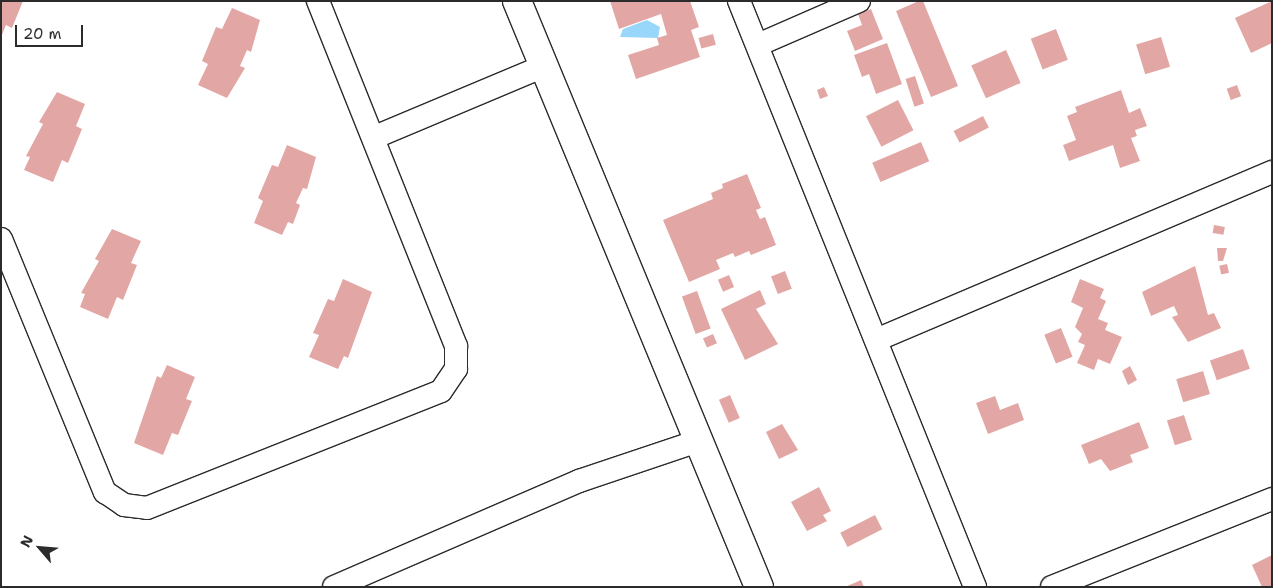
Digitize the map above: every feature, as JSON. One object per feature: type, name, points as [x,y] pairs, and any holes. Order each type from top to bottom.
[{"type":"street","points":[[1,239],[105,492],[124,505],[147,508],[441,390],[450,381],[456,369],[456,346],[375,137],[318,1]]},
{"type":"street","points":[[517,1],[759,587]]},
{"type":"street","points":[[739,1],[760,44],[975,587]]},
{"type":"street","points":[[760,44],[858,1]]},
{"type":"street","points":[[375,137],[544,66]]},
{"type":"street","points":[[876,340],[1272,172]]},
{"type":"street","points":[[334,587],[579,481],[698,441]]},
{"type":"street","points":[[1052,587],[1272,499]]},
{"type":"water","points":[[647,20],[660,27],[658,38],[620,37],[623,29]]},
{"type":"building","points":[[1,1],[23,1],[12,28],[6,25],[1,37]]},
{"type":"building","points":[[610,1],[690,1],[699,27],[691,30],[700,57],[636,79],[628,55],[659,45],[657,38],[667,35],[661,14],[619,29]]},
{"type":"building","points":[[923,1],[958,86],[931,97],[896,11]]},
{"type":"building","points":[[1272,1],[1272,43],[1251,53],[1235,18]]},
{"type":"building","points":[[232,8],[260,20],[251,52],[247,50],[240,66],[245,68],[227,98],[198,85],[208,64],[202,61],[216,27],[222,29]]},
{"type":"building","points":[[871,9],[883,39],[855,51],[847,31],[862,25],[858,14]]},
{"type":"building","points":[[1056,29],[1068,60],[1043,69],[1031,39]]},
{"type":"building","points":[[713,34],[716,45],[701,49],[699,38]]},
{"type":"building","points":[[1161,37],[1170,67],[1145,74],[1136,45]]},
{"type":"building","points":[[887,43],[902,84],[876,94],[869,74],[862,77],[854,55]]},
{"type":"building","points":[[1006,50],[1021,83],[986,98],[971,65]]},
{"type":"building","points":[[915,76],[924,104],[914,107],[905,79]]},
{"type":"building","points":[[1237,85],[1241,96],[1231,100],[1227,89]]},
{"type":"building","points":[[824,87],[828,96],[820,99],[817,90]]},
{"type":"building","points":[[1121,90],[1129,113],[1140,108],[1147,126],[1135,130],[1137,136],[1131,138],[1140,161],[1120,168],[1113,145],[1069,161],[1063,145],[1076,140],[1067,116],[1077,112],[1075,107]]},
{"type":"building","points":[[57,92],[85,104],[76,126],[82,129],[68,163],[62,160],[53,182],[24,170],[30,157],[26,156],[43,124],[39,122]]},
{"type":"building","points":[[898,100],[913,130],[881,147],[866,116]]},
{"type":"building","points":[[983,116],[989,128],[959,143],[954,131]]},
{"type":"building","points":[[921,142],[929,161],[880,182],[872,163]]},
{"type":"building","points":[[287,145],[316,157],[307,189],[303,188],[296,203],[300,205],[293,224],[288,222],[282,235],[254,223],[263,201],[258,198],[272,165],[278,167]]},
{"type":"building","points":[[747,174],[761,208],[756,210],[760,219],[765,217],[776,245],[751,255],[749,251],[735,257],[733,253],[716,260],[720,269],[689,282],[663,220],[713,199],[711,193],[723,188],[722,184]]},
{"type":"building","points":[[1214,225],[1225,227],[1223,235],[1213,233]]},
{"type":"building","points":[[112,229],[141,241],[131,263],[137,265],[123,300],[117,297],[108,319],[80,307],[85,294],[81,293],[99,261],[95,259]]},
{"type":"building","points":[[1217,248],[1227,248],[1223,261],[1218,261]]},
{"type":"building","points":[[1227,264],[1229,273],[1221,275],[1219,266]]},
{"type":"building","points":[[1195,266],[1208,315],[1214,313],[1221,328],[1188,342],[1172,317],[1178,315],[1174,306],[1151,316],[1142,292]]},
{"type":"building","points":[[785,271],[792,289],[778,294],[771,276]]},
{"type":"building","points":[[729,275],[734,287],[723,292],[718,280]]},
{"type":"building","points":[[343,279],[372,292],[348,358],[344,356],[338,369],[309,357],[319,335],[313,333],[328,299],[334,301]]},
{"type":"building","points":[[1080,279],[1104,289],[1100,298],[1106,301],[1098,319],[1108,323],[1105,330],[1122,337],[1110,364],[1098,359],[1094,370],[1077,363],[1085,345],[1078,342],[1082,334],[1075,327],[1083,308],[1071,302]]},
{"type":"building","points":[[760,290],[766,304],[756,309],[778,344],[745,360],[721,309]]},
{"type":"building","points":[[697,291],[711,329],[696,334],[682,296]]},
{"type":"building","points":[[1061,328],[1073,357],[1056,363],[1044,335]]},
{"type":"building","points":[[713,334],[717,343],[707,348],[703,338]]},
{"type":"building","points":[[1243,349],[1250,369],[1217,380],[1210,360]]},
{"type":"building","points":[[167,365],[195,377],[186,399],[192,401],[178,435],[172,433],[163,455],[134,443],[157,376],[161,378]]},
{"type":"building","points":[[1130,366],[1137,380],[1128,385],[1122,371]]},
{"type":"building","points":[[1203,371],[1210,394],[1183,402],[1176,379]]},
{"type":"building","points":[[730,395],[740,418],[729,423],[719,400]]},
{"type":"building","points":[[995,396],[1000,410],[1018,403],[1024,420],[988,434],[976,403]]},
{"type":"building","points":[[1184,415],[1192,440],[1175,445],[1167,421]]},
{"type":"building","points":[[1139,422],[1149,448],[1130,455],[1133,462],[1110,471],[1101,459],[1089,464],[1081,445]]},
{"type":"building","points":[[782,424],[798,450],[779,459],[766,432]]},
{"type":"building","points":[[819,487],[831,511],[823,515],[827,521],[807,531],[791,502]]},
{"type":"building","points":[[875,515],[882,529],[848,547],[840,533]]},
{"type":"building","points":[[1272,555],[1272,587],[1262,587],[1252,565]]},
{"type":"building","points":[[861,580],[864,587],[845,587]]}]
